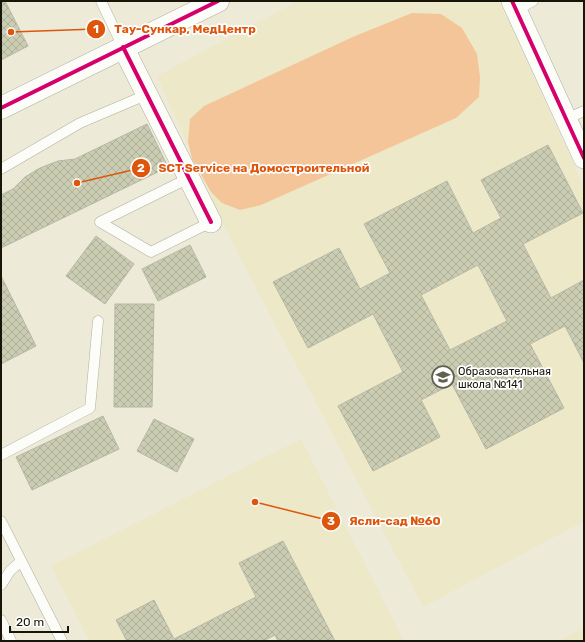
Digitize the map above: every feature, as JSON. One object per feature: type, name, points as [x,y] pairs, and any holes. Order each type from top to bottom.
[{"type":"street","points":[[1,108],[218,1]]},
{"type":"street","points":[[520,4],[575,115],[584,158]]},
{"type":"street","points":[[123,47],[211,222]]},
{"type":"lane","points":[[101,1],[123,47]]},
{"type":"lane","points":[[1,169],[80,123],[146,95]]},
{"type":"lane","points":[[189,178],[100,222],[151,252],[211,222]]},
{"type":"lane","points":[[1,455],[90,408],[98,321]]},
{"type":"lane","points":[[1,522],[62,641]]},
{"type":"lane","points":[[1,585],[10,571],[21,561]]},
{"type":"lane","points":[[1,620],[11,641]]},
{"type":"shaded area","name":"Образовательная школа №141","points":[[298,1],[499,1],[584,187],[584,521],[423,607],[227,232],[157,76]]},
{"type":"shaded area","points":[[412,13],[441,14],[462,28],[477,54],[480,77],[479,97],[456,118],[261,205],[240,210],[222,203],[211,192],[192,159],[188,142],[190,119],[204,106],[355,36]]},
{"type":"shaded area","points":[[301,439],[404,641],[90,641],[51,566]]},
{"type":"shaded area","points":[[584,627],[584,641],[560,641]]},
{"type":"building","points":[[1,1],[5,1],[28,46],[1,60]]},
{"type":"building","points":[[147,124],[168,167],[1,248],[1,195],[13,189],[25,177],[40,168],[58,161],[75,159]]},
{"type":"building","name":"Образовательная школа №141","points":[[548,145],[583,213],[523,244],[551,298],[584,280],[584,363],[565,326],[530,344],[564,408],[486,449],[452,384],[421,400],[440,437],[373,471],[338,406],[403,372],[373,314],[308,348],[273,282],[339,248],[360,289],[390,273],[364,224],[447,181],[473,233],[501,218],[481,180]],"holes":[[[478,265],[507,321],[450,350],[421,295]]]},
{"type":"building","points":[[96,236],[134,264],[105,304],[66,276]]},
{"type":"building","points":[[190,245],[206,277],[158,301],[142,269]]},
{"type":"building","points":[[1,276],[36,346],[1,364]]},
{"type":"building","points":[[115,304],[154,304],[152,407],[114,407]]},
{"type":"building","points":[[103,416],[119,449],[32,490],[16,457]]},
{"type":"building","points":[[154,419],[194,439],[177,472],[137,451]]},
{"type":"building","points":[[283,541],[335,641],[278,641],[275,635],[263,641],[127,641],[116,620],[154,600],[174,639],[256,597],[239,563]]},
{"type":"cycle path","points":[[1,108],[218,1]]},
{"type":"cycle path","points":[[512,1],[584,158]]},
{"type":"cycle path","points":[[123,47],[211,222]]},
{"type":"place","name":"Тау-Сункар, МедЦентр","points":[[11,32]]},
{"type":"place","name":"SCT Service на Домостроительной","points":[[77,183]]},
{"type":"place","name":"Образовательная школа №141","points":[[443,377]]},
{"type":"place","name":"Ясли-сад №60","points":[[255,502]]}]
